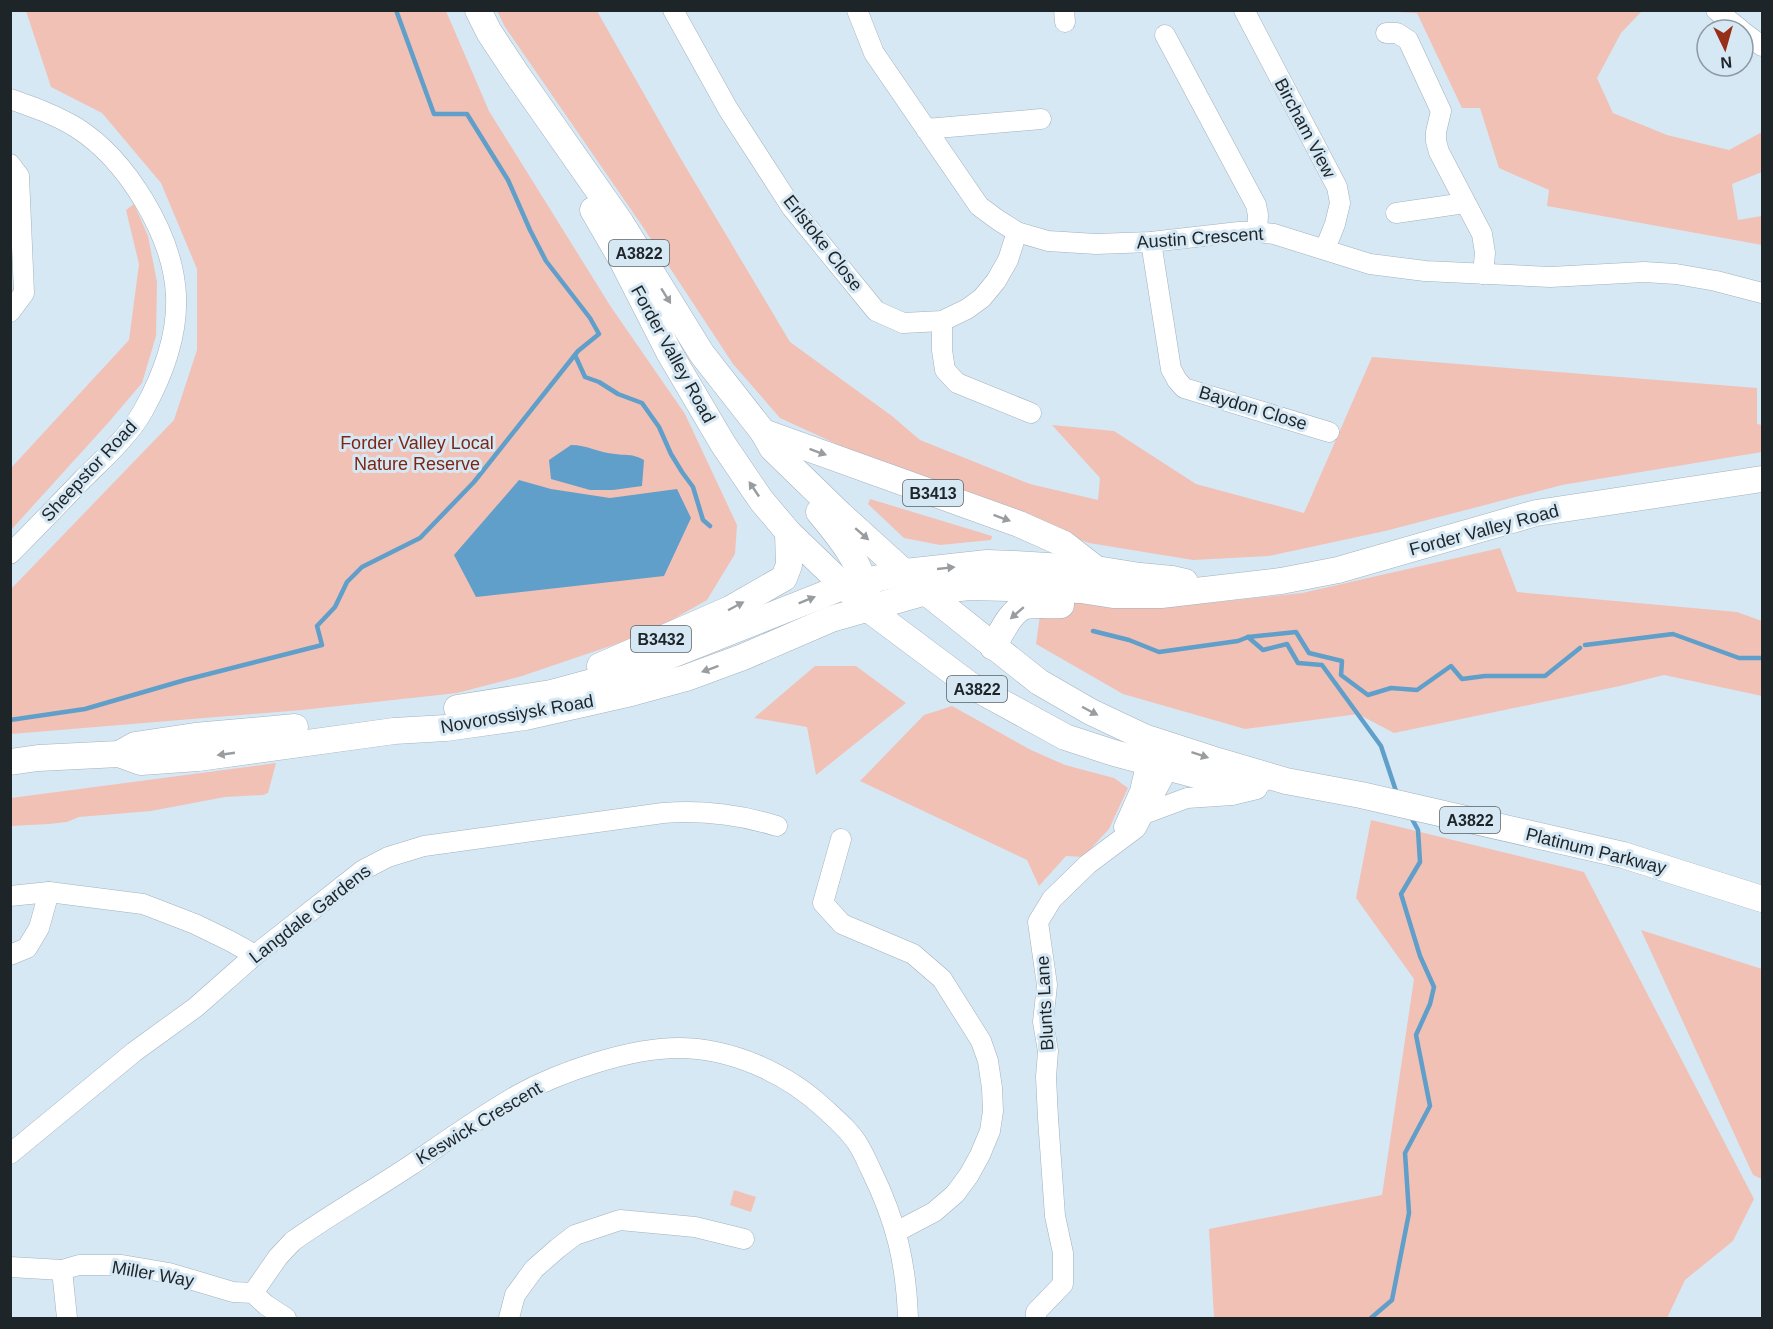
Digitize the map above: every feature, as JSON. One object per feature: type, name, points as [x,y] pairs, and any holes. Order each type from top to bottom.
[{"type":"main road","name":"Forder Valley Road","points":[[478,10],[489,32],[516,73],[621,223],[702,354],[767,440],[841,515],[967,626]]},
{"type":"main road","name":"Forder Valley Road","points":[[516,73],[621,260],[670,354],[723,444],[761,500],[788,532],[855,583],[867,608]]},
{"type":"main road","name":"B3413","points":[[767,440],[1019,524],[1064,544],[1096,569]]},
{"type":"main road","points":[[767,440],[781,470],[838,534],[855,583]]},
{"type":"main road","name":"Forder Valley Road","points":[[926,592],[974,587],[1071,589],[1113,595],[1161,595],[1281,581],[1338,570],[1536,513],[1762,478]]},
{"type":"main road","name":"B3432","points":[[551,693],[566,680],[730,609],[784,578],[789,565],[788,532]]},
{"type":"main road","points":[[905,572],[987,563],[1096,569]]},
{"type":"main road","name":"Forder Valley Road","points":[[1096,569],[1172,579],[1207,588]]},
{"type":"main road","name":"Novorossiysk Road","points":[[119,754],[135,745],[452,709],[551,693],[629,672],[855,583],[905,572]]},
{"type":"main road","name":"Novorossiysk Road","points":[[10,762],[38,758],[119,754],[141,762],[198,758],[394,730],[446,728],[525,717],[686,678],[743,657],[831,619],[926,592]]},
{"type":"main road","points":[[993,647],[1012,615],[1025,606],[1080,604],[1113,595]]},
{"type":"main road","name":"Platinum Parkway","points":[[867,608],[970,685],[1065,737],[1114,753],[1153,756],[1317,786],[1623,855],[1762,899]]},
{"type":"main road","name":"Platinum Parkway","points":[[967,626],[1039,682],[1091,712],[1153,756],[1229,783],[1286,781]]},
{"type":"street","name":"Erlstoke Close","points":[[673,10],[728,109],[792,208],[876,311],[903,323],[942,321],[967,309],[982,298],[996,281],[1008,260],[1017,232]]},
{"type":"street","name":"Austin Crescent","points":[[857,10],[874,53],[979,206],[1017,232],[1048,241],[1096,244],[1151,242],[1257,232],[1274,234],[1370,264],[1425,271],[1550,278],[1644,272],[1676,274],[1762,293]]},
{"type":"street","name":"Bircham View","points":[[1244,10],[1337,187],[1340,203],[1325,249]]},
{"type":"street","points":[[1386,33],[1397,33],[1408,40],[1441,111],[1436,141],[1439,152],[1482,234],[1485,253],[1483,274]]},
{"type":"street","points":[[1165,35],[1256,205],[1257,232]]},
{"type":"street","name":"Sheepstor Road","points":[[10,99],[50,113],[78,129],[95,142],[120,168],[136,188],[152,215],[168,253],[176,295],[171,338],[164,364],[142,413],[106,456],[10,554]]},
{"type":"street","points":[[926,129],[1041,119]]},
{"type":"street","points":[[10,164],[19,176],[24,293],[10,312]]},
{"type":"street","points":[[1396,213],[1465,202]]},
{"type":"street","name":"Baydon Close","points":[[1151,242],[1171,369],[1184,388],[1329,432]]},
{"type":"street","points":[[942,321],[942,351],[945,370],[957,383],[1031,413]]},
{"type":"street","points":[[1117,843],[1153,756]]},
{"type":"street","name":"Blunts Lane","points":[[1036,1318],[1036,1312],[1063,1284],[1063,1253],[1055,1216],[1048,1118],[1046,1077],[1048,1051],[1042,1022],[1047,985],[1038,922],[1052,899],[1088,864],[1136,828],[1144,814],[1153,756]]},
{"type":"street","points":[[1144,814],[1187,798],[1232,795],[1286,781]]},
{"type":"street","name":"Langdale Gardens","points":[[10,1154],[155,1035],[196,1007],[255,955],[363,870],[388,857],[424,846],[678,812],[752,818],[777,826]]},
{"type":"street","points":[[841,839],[823,903],[842,924],[913,954],[942,979],[981,1041],[988,1061],[992,1088],[993,1111],[990,1131],[969,1175],[956,1194],[934,1212],[897,1232]]},
{"type":"street","points":[[10,955],[27,948],[39,928],[49,892]]},
{"type":"street","points":[[10,896],[49,892],[143,904],[195,924],[230,940],[255,955]]},
{"type":"street","name":"Keswick Crescent","points":[[253,1293],[278,1257],[293,1241],[519,1095],[579,1068],[631,1054],[677,1048],[714,1052],[745,1061],[776,1074],[811,1095],[838,1120],[859,1145],[883,1195],[897,1232],[907,1284],[908,1318]]},
{"type":"street","points":[[509,1318],[515,1295],[534,1269],[575,1235],[620,1220],[695,1227],[744,1239]]},
{"type":"street","name":"Miller Way","points":[[10,1267],[62,1270],[80,1265],[122,1265],[169,1273],[233,1292],[253,1293]]},
{"type":"street","points":[[62,1270],[67,1318]]},
{"type":"street","points":[[253,1293],[286,1318]]},
{"type":"green space","name":"Forder Valley Local Nature Reserve","points":[[26,11],[446,11],[489,111],[611,307],[685,414],[737,525],[735,554],[707,600],[661,626],[628,640],[522,676],[457,693],[302,710],[11,734],[11,589],[174,420],[197,350],[197,269],[161,183],[102,113],[51,87]]},
{"type":"green space","points":[[497,11],[597,11],[678,154],[790,342],[892,416],[920,440],[1030,484],[1098,500],[1100,478],[1052,425],[1114,431],[1196,484],[1304,513],[1372,357],[1757,388],[1757,424],[1762,425],[1762,452],[1562,485],[1385,531],[1269,556],[1193,560],[1089,543],[968,499],[780,418],[733,364],[643,227],[505,27]]},
{"type":"green space","points":[[1377,11],[1642,11],[1621,33],[1597,78],[1613,113],[1667,135],[1729,150],[1762,132],[1762,172],[1732,184],[1738,220],[1762,216],[1762,245],[1547,206],[1549,190],[1499,168],[1480,108],[1462,108],[1417,13]]},
{"type":"green space","points":[[134,204],[148,236],[157,282],[156,336],[142,383],[11,530],[11,468],[129,340],[139,264],[126,210]]},
{"type":"green space","points":[[870,499],[992,536],[991,540],[940,545],[904,538],[868,504]]},
{"type":"green space","points":[[1500,548],[1517,592],[1737,612],[1762,621],[1762,696],[1664,675],[1394,733],[1358,714],[1245,729],[1123,694],[1036,644],[1042,600],[1179,606],[1302,593]]},
{"type":"green space","points":[[815,666],[856,666],[906,703],[816,775],[807,727],[754,718]]},
{"type":"green space","points":[[952,706],[1031,750],[1065,765],[1114,778],[1128,788],[1109,829],[1083,857],[1066,856],[1039,886],[1027,860],[860,781],[924,715]]},
{"type":"green space","points":[[276,763],[268,793],[263,795],[225,797],[151,811],[79,817],[67,822],[11,826],[11,798]]},
{"type":"green space","points":[[1371,820],[1584,872],[1754,1199],[1733,1241],[1685,1280],[1667,1318],[1214,1318],[1209,1229],[1382,1195],[1414,979],[1356,898]]},
{"type":"green space","points":[[1641,930],[1762,969],[1762,1179],[1753,1175]]},
{"type":"green space","points":[[734,1190],[756,1197],[751,1212],[730,1205]]},
{"type":"water","points":[[571,445],[644,460],[642,486],[590,490],[551,479],[549,460]]},
{"type":"water","points":[[519,480],[551,489],[610,498],[677,489],[691,518],[664,576],[476,597],[454,555]]},
{"type":"waterway","points":[[10,720],[85,709],[185,680],[322,645],[317,626],[335,607],[347,582],[362,567],[420,538],[474,482],[578,351],[599,334],[590,318],[546,261],[508,180],[467,114],[434,114],[396,10]]},
{"type":"waterway","points":[[575,355],[585,377],[642,403],[659,427],[671,454],[693,487],[703,520],[710,526]]},
{"type":"waterway","points":[[1093,631],[1129,640],[1159,652],[1238,641],[1248,637],[1296,632],[1309,653],[1342,661],[1341,675],[1368,695],[1391,688],[1417,690],[1451,666],[1462,679],[1485,676],[1545,676],[1580,648]]},
{"type":"waterway","points":[[1585,645],[1673,634],[1739,658],[1762,658]]},
{"type":"waterway","points":[[1248,637],[1263,650],[1287,644],[1298,663],[1322,665],[1381,746],[1397,794]]},
{"type":"waterway","points":[[1371,1318],[1392,1300],[1409,1213],[1405,1153],[1430,1106],[1416,1035],[1430,1004],[1434,987],[1420,956],[1401,894],[1420,862],[1418,830],[1411,817]]}]
